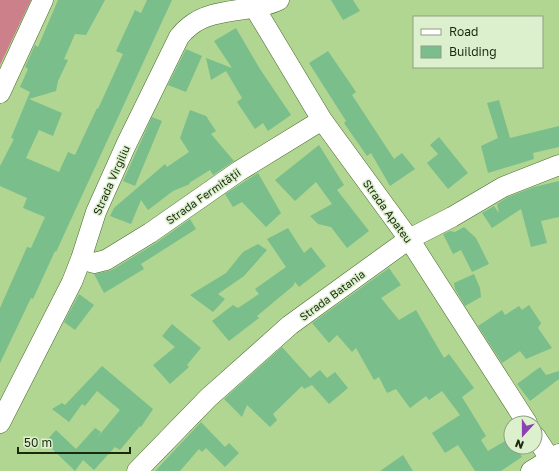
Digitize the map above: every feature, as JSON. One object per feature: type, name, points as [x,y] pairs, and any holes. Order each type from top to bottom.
[{"type":"street","points":[[0,93],[43,0]]},
{"type":"street","name":"Strada Virgiliu","points":[[0,423],[72,282],[99,205],[126,145],[179,37],[190,25],[206,17],[232,11],[252,4],[279,0]]},
{"type":"street","name":"Strada Apateu","points":[[252,4],[322,120],[409,239],[522,415]]},
{"type":"street","name":"Strada Fermității","points":[[81,259],[94,263],[106,260],[150,233],[239,170],[322,120]]},
{"type":"street","name":"Strada Batania","points":[[137,471],[208,398],[290,325],[409,239],[452,217],[503,187],[559,165]]},
{"type":"street","points":[[531,471],[556,461],[543,446]]},
{"type":"shaded area","points":[[0,0],[31,0],[0,65]]},
{"type":"building","points":[[58,0],[105,0],[86,35],[75,34],[64,59],[68,60],[58,81],[56,91],[29,99],[62,113],[53,136],[39,130],[26,158],[59,172],[68,152],[75,155],[97,108],[98,109],[123,54],[116,51],[135,10],[141,13],[147,0],[172,0],[56,252],[55,251],[33,299],[31,298],[0,363],[0,308],[27,247],[31,248],[45,217],[23,208],[27,198],[0,186],[0,166],[14,139],[11,138],[30,92],[20,87],[28,69],[25,67],[35,45],[38,47]]},
{"type":"building","points":[[331,0],[353,0],[360,11],[343,20]]},
{"type":"building","points":[[236,28],[260,69],[291,115],[268,131],[263,123],[255,129],[237,102],[242,98],[226,71],[211,80],[206,58],[232,68],[214,41]]},
{"type":"building","points":[[186,49],[202,56],[186,92],[168,85]]},
{"type":"building","points":[[328,51],[356,92],[352,95],[394,159],[402,153],[415,169],[390,186],[371,153],[367,156],[344,123],[346,121],[309,63]]},
{"type":"building","points":[[499,100],[510,138],[559,126],[559,147],[533,153],[534,159],[488,173],[481,146],[498,138],[487,103]]},
{"type":"building","points":[[190,110],[206,116],[216,131],[211,134],[234,161],[213,175],[210,170],[189,183],[190,184],[173,191],[148,210],[141,200],[131,224],[110,216],[114,208],[165,164],[167,167],[189,152],[180,138]]},
{"type":"building","points":[[152,117],[162,121],[135,186],[123,181]]},
{"type":"building","points":[[439,137],[468,173],[448,189],[427,163],[438,154],[430,145]]},
{"type":"building","points":[[319,145],[344,185],[337,190],[369,231],[347,248],[331,227],[318,224],[310,216],[332,204],[316,182],[295,201],[275,180]]},
{"type":"building","points":[[258,173],[281,213],[266,227],[242,202],[233,207],[225,194]]},
{"type":"building","points":[[559,181],[559,217],[541,221],[547,243],[531,247],[521,209],[492,228],[482,213],[494,206],[499,213],[497,204],[508,197],[534,187]]},
{"type":"building","points":[[190,219],[196,229],[141,264],[144,269],[104,293],[94,274],[112,270],[156,243]]},
{"type":"building","points":[[464,227],[476,238],[489,264],[472,272],[461,250],[453,254],[443,234],[450,231],[455,232]]},
{"type":"building","points":[[288,228],[304,253],[311,247],[326,266],[299,287],[295,282],[293,286],[257,316],[259,318],[229,341],[212,321],[233,305],[238,308],[259,294],[255,289],[286,267],[267,239]]},
{"type":"building","points":[[258,244],[267,250],[244,276],[218,294],[225,299],[213,312],[190,295],[226,273],[243,252]]},
{"type":"building","points":[[389,268],[401,285],[381,298],[399,320],[416,310],[444,358],[449,354],[474,388],[462,397],[486,436],[481,440],[488,451],[503,442],[503,455],[521,455],[522,457],[501,471],[475,471],[458,445],[445,453],[432,433],[460,415],[442,391],[429,400],[426,396],[410,408],[396,389],[387,393],[379,377],[374,380],[356,348],[352,352],[337,335],[329,343],[312,323]]},
{"type":"building","points":[[474,274],[480,288],[481,297],[465,306],[455,289],[454,283]]},
{"type":"building","points":[[79,294],[94,305],[75,330],[64,322]]},
{"type":"building","points":[[529,305],[541,323],[538,328],[552,348],[526,359],[520,351],[502,363],[478,326],[502,310],[505,315],[519,306],[522,310]]},
{"type":"building","points":[[172,324],[201,348],[187,365],[189,367],[170,384],[153,365],[175,347],[162,336]]},
{"type":"building","points":[[282,347],[310,378],[320,370],[327,378],[335,372],[348,388],[329,404],[312,385],[304,389],[302,386],[273,414],[277,420],[270,427],[247,405],[242,417],[224,399]]},
{"type":"building","points":[[102,366],[153,409],[141,427],[140,426],[120,450],[115,447],[94,470],[83,460],[75,471],[45,442],[56,430],[76,449],[95,428],[101,432],[96,439],[120,410],[97,391],[85,406],[82,404],[69,422],[52,409],[62,403],[65,405]]},
{"type":"building","points":[[540,367],[546,375],[559,371],[559,379],[530,401],[517,384]]},
{"type":"building","points":[[201,422],[225,447],[229,443],[239,453],[225,467],[206,448],[202,452],[199,449],[180,471],[155,471]]},
{"type":"building","points":[[403,455],[413,471],[380,471]]}]
